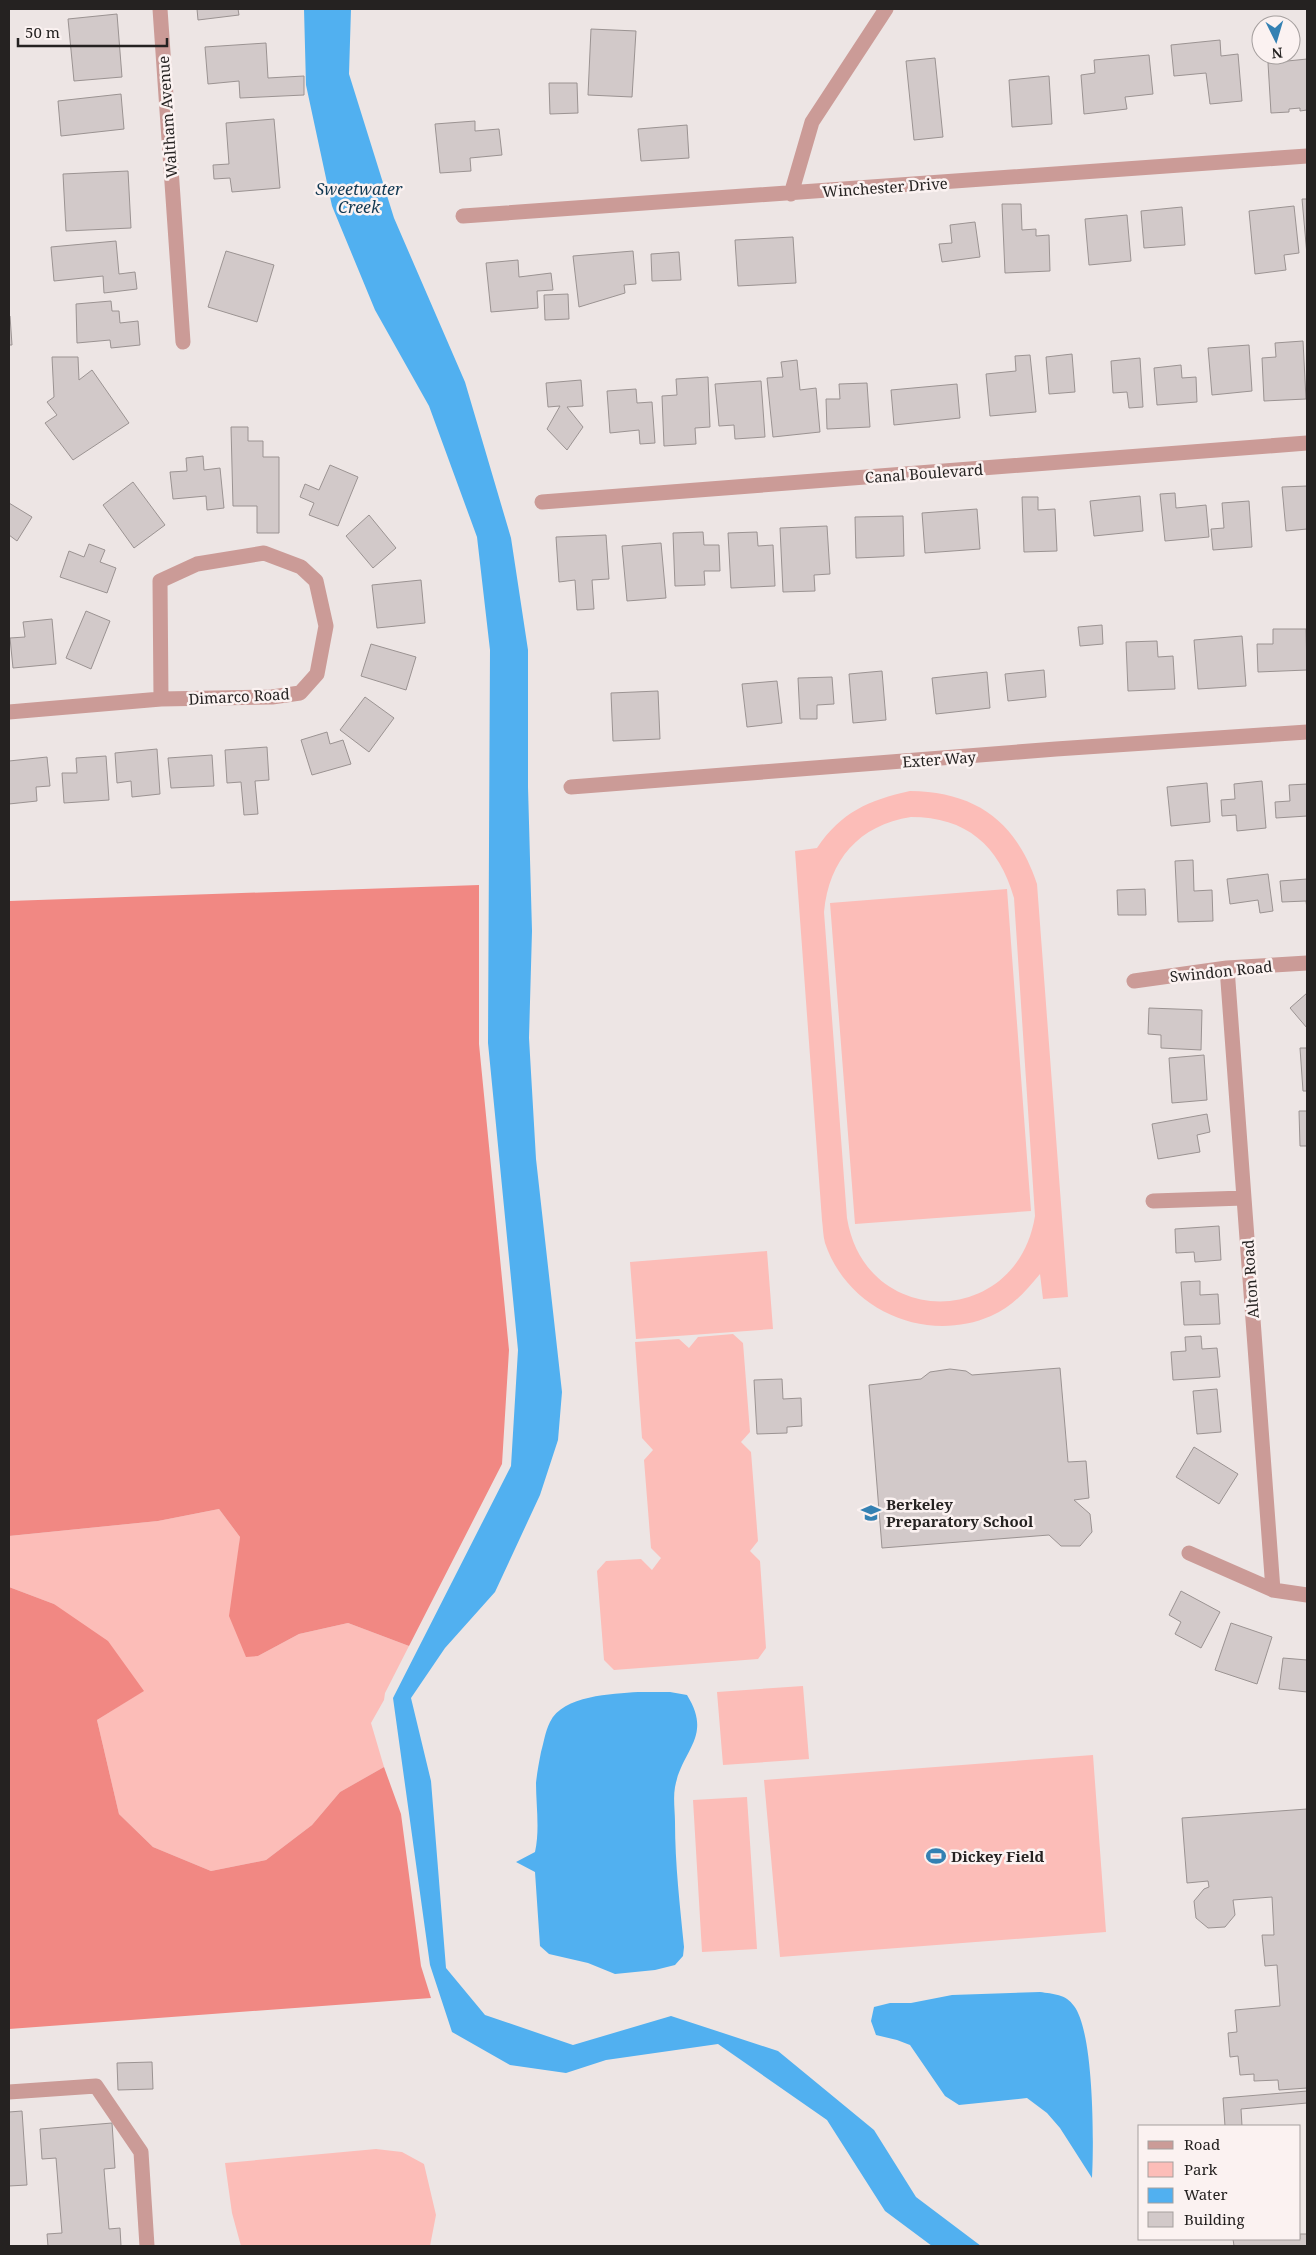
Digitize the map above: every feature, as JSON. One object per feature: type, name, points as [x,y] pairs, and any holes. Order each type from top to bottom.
[{"type":"street","name":"Waltham Avenue","points":[[160,9],[183,342]]},
{"type":"street","points":[[791,194],[812,122],[886,9]]},
{"type":"street","name":"Winchester Drive","points":[[463,216],[1307,156]]},
{"type":"street","name":"Canal Boulevard","points":[[542,502],[1307,444]]},
{"type":"street","name":"Dimarco Road","points":[[9,712],[161,698],[272,698],[300,693],[317,674],[326,626],[316,581],[302,567],[264,553],[197,564],[160,581],[161,698]]},
{"type":"street","name":"Exter Way","points":[[571,787],[1307,732]]},
{"type":"street","name":"Swindon Road","points":[[1134,981],[1227,968],[1307,963]]},
{"type":"street","name":"Alton Road","points":[[1227,968],[1274,1590]]},
{"type":"street","points":[[1153,1201],[1244,1198]]},
{"type":"street","points":[[1189,1553],[1274,1590],[1307,1595]]},
{"type":"street","points":[[9,2092],[96,2086],[141,2152],[147,2246]]},
{"type":"green space","points":[[910,791],[955,797],[974,804],[990,814],[1005,827],[1018,843],[1037,884],[1068,1297],[1043,1299],[1040,1274],[1006,1308],[991,1316],[966,1324],[941,1326],[916,1323],[892,1316],[870,1303],[852,1287],[836,1267],[824,1237],[795,851],[817,848],[836,825],[857,809]],"holes":[[[911,817],[931,818],[948,822],[978,838],[999,863],[1008,879],[1014,898],[1035,1216],[1022,1253],[1001,1280],[972,1296],[941,1301],[910,1296],[881,1281],[860,1255],[847,1218],[824,912],[832,876],[840,861],[862,837],[876,828],[893,821]]]},
{"type":"green space","points":[[1007,889],[1031,1211],[855,1224],[830,903]]},
{"type":"green space","points":[[767,1251],[773,1329],[636,1339],[630,1262]]},
{"type":"green space","points":[[733,1334],[743,1343],[750,1432],[741,1442],[751,1452],[758,1541],[750,1551],[760,1561],[766,1648],[758,1659],[614,1670],[604,1660],[597,1571],[606,1561],[641,1559],[652,1570],[661,1558],[651,1548],[644,1460],[653,1450],[642,1438],[635,1342],[679,1339],[689,1348],[698,1337]]},
{"type":"green space","points":[[219,1509],[240,1537],[237,1567],[258,1656],[299,1634],[348,1623],[409,1646],[371,1723],[384,1767],[340,1792],[312,1825],[266,1860],[211,1871],[153,1847],[119,1814],[97,1720],[143,1691],[54,1604],[9,1587],[9,1536],[158,1521]]},
{"type":"green space","points":[[803,1686],[809,1759],[723,1765],[717,1692]]},
{"type":"green space","name":"Dickey Field","points":[[1093,1755],[1106,1932],[780,1957],[764,1780]]},
{"type":"green space","points":[[747,1797],[757,1949],[702,1952],[693,1800]]},
{"type":"green space","points":[[376,2149],[402,2152],[424,2164],[436,2215],[430,2246],[241,2246],[232,2213],[225,2163]]},
{"type":"shaded area","points":[[479,885],[479,1044],[509,1350],[502,1464],[409,1646],[348,1623],[299,1634],[258,1656],[246,1657],[229,1616],[240,1537],[219,1509],[158,1521],[9,1536],[9,901]]},
{"type":"shaded area","points":[[9,1587],[54,1604],[108,1641],[144,1691],[97,1720],[119,1814],[153,1847],[211,1871],[266,1860],[312,1825],[340,1792],[384,1767],[401,1814],[421,1966],[431,1998],[9,2029]]},
{"type":"water","name":"Sweetwater Creek","points":[[304,9],[351,9],[349,74],[394,218],[465,382],[511,538],[528,650],[528,787],[532,931],[529,1038],[536,1159],[562,1392],[558,1440],[540,1495],[495,1592],[445,1648],[411,1698],[431,1781],[446,1968],[485,2015],[573,2045],[671,2016],[778,2051],[874,2130],[916,2197],[981,2246],[932,2246],[885,2211],[827,2120],[718,2044],[606,2060],[566,2073],[510,2065],[452,2032],[430,1965],[393,1698],[511,1466],[518,1350],[488,1043],[490,650],[477,537],[429,406],[375,310],[332,206],[306,85]]},
{"type":"water","points":[[670,1692],[687,1695],[694,1709],[697,1722],[696,1733],[683,1762],[674,1796],[677,1869],[684,1947],[683,1956],[675,1965],[655,1970],[615,1974],[588,1963],[549,1954],[540,1946],[535,1872],[516,1862],[535,1852],[538,1826],[536,1779],[546,1733],[556,1713],[577,1701],[602,1695]]},
{"type":"water","points":[[1040,1992],[1059,1995],[1067,1999],[1074,2006],[1081,2019],[1086,2039],[1091,2088],[1092,2178],[1060,2128],[1047,2113],[1027,2098],[959,2105],[945,2096],[910,2045],[876,2035],[871,2021],[874,2007],[890,2003],[911,2003],[952,1995]]},
{"type":"building","points":[[197,9],[238,9],[239,15],[198,20]]},
{"type":"building","points":[[117,14],[122,77],[74,81],[68,19]]},
{"type":"building","points":[[591,29],[636,31],[632,97],[588,95]]},
{"type":"building","points":[[1220,40],[1221,56],[1238,54],[1242,101],[1210,104],[1206,73],[1174,76],[1171,45]]},
{"type":"building","points":[[266,43],[268,78],[304,76],[304,95],[240,98],[239,81],[208,84],[205,47]]},
{"type":"building","points":[[1149,55],[1153,94],[1125,97],[1127,109],[1084,114],[1081,75],[1095,73],[1094,60]]},
{"type":"building","points":[[935,58],[943,137],[914,140],[906,61]]},
{"type":"building","points":[[1307,59],[1307,110],[1300,111],[1300,108],[1289,109],[1289,112],[1271,113],[1268,65],[1301,65],[1301,60]]},
{"type":"building","points":[[1049,76],[1052,124],[1012,127],[1009,80]]},
{"type":"building","points":[[549,83],[577,83],[578,113],[550,114]]},
{"type":"building","points":[[121,94],[124,129],[61,136],[58,101]]},
{"type":"building","points":[[274,119],[280,188],[232,192],[230,178],[214,179],[213,165],[229,164],[226,123]]},
{"type":"building","points":[[475,121],[475,131],[499,129],[502,155],[470,158],[471,171],[440,173],[435,124]]},
{"type":"building","points":[[687,125],[689,158],[641,161],[638,129]]},
{"type":"building","points":[[128,171],[131,228],[66,231],[63,174]]},
{"type":"building","points":[[1302,199],[1307,199],[1307,255]]},
{"type":"building","points":[[1002,204],[1021,204],[1022,230],[1036,229],[1036,236],[1049,235],[1050,271],[1005,273]]},
{"type":"building","points":[[1294,206],[1299,253],[1284,255],[1286,270],[1255,274],[1249,211]]},
{"type":"building","points":[[1182,207],[1185,245],[1144,248],[1141,211]]},
{"type":"building","points":[[1127,215],[1131,261],[1089,265],[1085,219]]},
{"type":"building","points":[[975,222],[980,257],[942,262],[939,244],[952,243],[950,225]]},
{"type":"building","points":[[793,237],[796,283],[738,286],[735,240]]},
{"type":"building","points":[[116,241],[119,274],[135,272],[137,289],[104,293],[103,276],[54,281],[51,247]]},
{"type":"building","points":[[226,251],[274,265],[257,322],[208,307]]},
{"type":"building","points":[[633,251],[636,284],[624,285],[625,293],[579,307],[573,256]]},
{"type":"building","points":[[679,252],[681,280],[652,281],[651,254]]},
{"type":"building","points":[[518,260],[519,277],[551,273],[553,290],[537,291],[538,308],[491,312],[486,263]]},
{"type":"building","points":[[568,294],[569,319],[545,320],[544,295]]},
{"type":"building","points":[[111,301],[112,311],[119,311],[120,323],[138,321],[140,345],[111,348],[110,340],[77,343],[76,304]]},
{"type":"building","points":[[10,316],[12,345],[9,345]]},
{"type":"building","points":[[1303,341],[1306,399],[1264,401],[1262,358],[1276,357],[1275,343]]},
{"type":"building","points":[[1249,345],[1252,391],[1212,395],[1208,348]]},
{"type":"building","points":[[1072,354],[1075,392],[1049,394],[1046,357]]},
{"type":"building","points":[[1030,355],[1036,412],[990,416],[986,374],[1016,371],[1015,356]]},
{"type":"building","points":[[52,357],[78,357],[79,380],[92,370],[129,423],[73,460],[45,423],[57,415],[47,402],[54,397]]},
{"type":"building","points":[[1140,358],[1143,407],[1129,408],[1127,392],[1113,393],[1111,361]]},
{"type":"building","points":[[797,360],[800,390],[816,388],[820,432],[773,437],[767,378],[783,377],[781,362]]},
{"type":"building","points":[[1181,365],[1182,378],[1196,377],[1197,402],[1157,405],[1154,368]]},
{"type":"building","points":[[708,377],[710,427],[695,428],[696,444],[664,446],[662,396],[677,395],[676,379]]},
{"type":"building","points":[[581,380],[583,406],[567,407],[583,427],[567,450],[547,429],[560,406],[548,407],[546,383]]},
{"type":"building","points":[[761,381],[765,437],[735,439],[734,425],[719,426],[715,384]]},
{"type":"building","points":[[867,383],[870,427],[827,429],[826,399],[840,399],[839,384]]},
{"type":"building","points":[[957,384],[960,418],[894,425],[891,390]]},
{"type":"building","points":[[636,389],[637,403],[652,402],[655,443],[640,444],[639,430],[610,433],[607,391]]},
{"type":"building","points":[[231,427],[248,427],[248,441],[263,441],[263,457],[279,457],[279,533],[257,533],[257,506],[233,506]]},
{"type":"building","points":[[203,456],[204,470],[220,468],[224,508],[207,510],[206,496],[173,499],[170,472],[187,471],[186,458]]},
{"type":"building","points":[[330,465],[358,477],[338,526],[309,515],[314,503],[300,497],[305,484],[319,490]]},
{"type":"building","points":[[133,482],[165,525],[134,548],[103,505]]},
{"type":"building","points":[[1307,486],[1307,529],[1286,531],[1282,487]]},
{"type":"building","points":[[1175,493],[1176,508],[1206,505],[1209,537],[1165,541],[1160,494]]},
{"type":"building","points":[[1140,496],[1143,531],[1094,536],[1090,501]]},
{"type":"building","points":[[1022,497],[1038,497],[1038,510],[1055,509],[1057,551],[1024,552]]},
{"type":"building","points":[[1249,501],[1252,547],[1213,550],[1211,529],[1224,528],[1222,503]]},
{"type":"building","points":[[9,503],[32,517],[17,541],[9,535]]},
{"type":"building","points":[[977,509],[980,549],[925,553],[922,513]]},
{"type":"building","points":[[369,515],[396,548],[373,568],[346,536]]},
{"type":"building","points":[[903,516],[904,556],[856,558],[855,517]]},
{"type":"building","points":[[827,526],[830,574],[814,575],[815,591],[783,592],[780,528]]},
{"type":"building","points":[[703,532],[704,545],[719,545],[720,571],[704,571],[705,585],[675,586],[673,533]]},
{"type":"building","points":[[757,532],[758,546],[773,545],[775,586],[731,588],[728,533]]},
{"type":"building","points":[[606,535],[609,579],[592,580],[594,609],[577,610],[575,580],[559,582],[556,537]]},
{"type":"building","points":[[661,543],[666,598],[627,601],[622,546]]},
{"type":"building","points":[[89,544],[105,550],[100,562],[116,568],[107,593],[60,577],[69,551],[84,557]]},
{"type":"building","points":[[421,580],[425,623],[377,628],[372,585]]},
{"type":"building","points":[[86,611],[110,621],[91,669],[66,658]]},
{"type":"building","points":[[52,619],[56,664],[13,668],[10,638],[25,637],[23,622]]},
{"type":"building","points":[[1102,625],[1103,644],[1080,646],[1078,627]]},
{"type":"building","points":[[1273,629],[1306,629],[1307,670],[1258,672],[1257,644],[1273,644]]},
{"type":"building","points":[[1242,636],[1246,686],[1198,689],[1194,640]]},
{"type":"building","points":[[1157,641],[1158,657],[1173,656],[1175,689],[1128,691],[1126,642]]},
{"type":"building","points":[[371,644],[416,657],[406,690],[361,676]]},
{"type":"building","points":[[1044,670],[1046,697],[1008,701],[1005,674]]},
{"type":"building","points":[[882,671],[886,720],[853,723],[849,674]]},
{"type":"building","points":[[987,672],[990,708],[936,714],[932,678]]},
{"type":"building","points":[[832,677],[834,704],[817,705],[817,719],[800,719],[798,678]]},
{"type":"building","points":[[777,681],[782,723],[747,727],[742,684]]},
{"type":"building","points":[[658,691],[660,739],[613,741],[611,693]]},
{"type":"building","points":[[365,697],[394,718],[369,752],[340,730]]},
{"type":"building","points":[[327,732],[330,744],[343,740],[351,764],[312,775],[301,740]]},
{"type":"building","points":[[267,747],[269,780],[255,781],[258,814],[244,815],[241,782],[227,783],[225,750]]},
{"type":"building","points":[[157,749],[160,794],[132,797],[131,781],[117,783],[115,753]]},
{"type":"building","points":[[212,755],[214,786],[171,788],[168,758]]},
{"type":"building","points":[[106,756],[109,800],[64,803],[62,773],[77,773],[76,758]]},
{"type":"building","points":[[47,757],[50,786],[36,787],[37,801],[9,804],[9,761]]},
{"type":"building","points":[[1262,781],[1266,828],[1237,831],[1236,815],[1222,816],[1221,800],[1235,799],[1234,784]]},
{"type":"building","points":[[1207,783],[1210,822],[1171,826],[1167,787]]},
{"type":"building","points":[[1307,784],[1307,816],[1276,818],[1275,802],[1290,801],[1289,785]]},
{"type":"building","points":[[1193,860],[1194,891],[1212,890],[1213,921],[1178,922],[1175,861]]},
{"type":"building","points":[[1268,874],[1273,911],[1260,913],[1258,900],[1230,904],[1227,879]]},
{"type":"building","points":[[1307,879],[1307,909],[1306,901],[1282,902],[1280,881]]},
{"type":"building","points":[[1145,889],[1146,915],[1118,915],[1117,890]]},
{"type":"building","points":[[1307,993],[1307,1028],[1290,1008]]},
{"type":"building","points":[[1149,1008],[1202,1010],[1201,1050],[1161,1048],[1161,1035],[1148,1034]]},
{"type":"building","points":[[1300,1048],[1307,1048],[1307,1091],[1303,1091]]},
{"type":"building","points":[[1204,1055],[1207,1100],[1172,1103],[1169,1058]]},
{"type":"building","points":[[1299,1111],[1307,1111],[1307,1146],[1300,1146]]},
{"type":"building","points":[[1207,1114],[1210,1132],[1197,1135],[1200,1152],[1158,1159],[1152,1124]]},
{"type":"building","points":[[1219,1226],[1221,1260],[1195,1262],[1194,1252],[1176,1253],[1175,1229]]},
{"type":"building","points":[[1200,1281],[1200,1295],[1218,1294],[1220,1324],[1184,1325],[1181,1282]]},
{"type":"building","points":[[1201,1336],[1202,1349],[1217,1348],[1220,1377],[1173,1380],[1171,1352],[1186,1351],[1185,1337]]},
{"type":"building","points":[[1060,1368],[1068,1462],[1086,1461],[1089,1498],[1074,1500],[1090,1514],[1092,1532],[1080,1546],[1061,1546],[1049,1535],[882,1548],[869,1385],[921,1379],[930,1372],[950,1369],[966,1371],[972,1375]]},
{"type":"building","points":[[782,1379],[783,1399],[801,1398],[802,1426],[787,1427],[787,1433],[757,1434],[754,1380]]},
{"type":"building","points":[[1217,1389],[1221,1432],[1197,1434],[1193,1391]]},
{"type":"building","points":[[1194,1447],[1238,1474],[1219,1504],[1176,1477]]},
{"type":"building","points":[[1181,1591],[1220,1612],[1201,1648],[1175,1634],[1181,1622],[1169,1615]]},
{"type":"building","points":[[1231,1623],[1272,1637],[1257,1684],[1215,1670]]},
{"type":"building","points":[[1283,1658],[1307,1660],[1307,1692],[1279,1689]]},
{"type":"building","points":[[1307,1809],[1307,2088],[1279,2090],[1278,2080],[1254,2081],[1254,2074],[1240,2075],[1238,2056],[1230,2057],[1228,2033],[1237,2032],[1235,2010],[1280,2006],[1277,1965],[1265,1966],[1262,1935],[1274,1935],[1272,1897],[1233,1900],[1235,1915],[1225,1927],[1208,1928],[1196,1918],[1194,1901],[1204,1889],[1209,1887],[1208,1881],[1187,1883],[1182,1818]]},
{"type":"building","points":[[152,2062],[153,2089],[118,2090],[117,2063]]},
{"type":"building","points":[[1307,2091],[1307,2103],[1241,2109],[1242,2125],[1225,2125],[1223,2098]]},
{"type":"building","points":[[22,2111],[27,2185],[9,2186],[9,2112]]},
{"type":"building","points":[[112,2123],[115,2168],[104,2169],[109,2229],[120,2228],[121,2246],[48,2246],[47,2234],[62,2233],[56,2158],[42,2159],[40,2129]]},
{"type":"building","points":[[1301,2234],[1307,2234],[1307,2246],[1234,2246],[1233,2240],[1301,2240]]},
{"type":"place","name":"Berkeley Preparatory School","points":[[871,1513]]},
{"type":"place","name":"Dickey Field","points":[[936,1856]]}]
